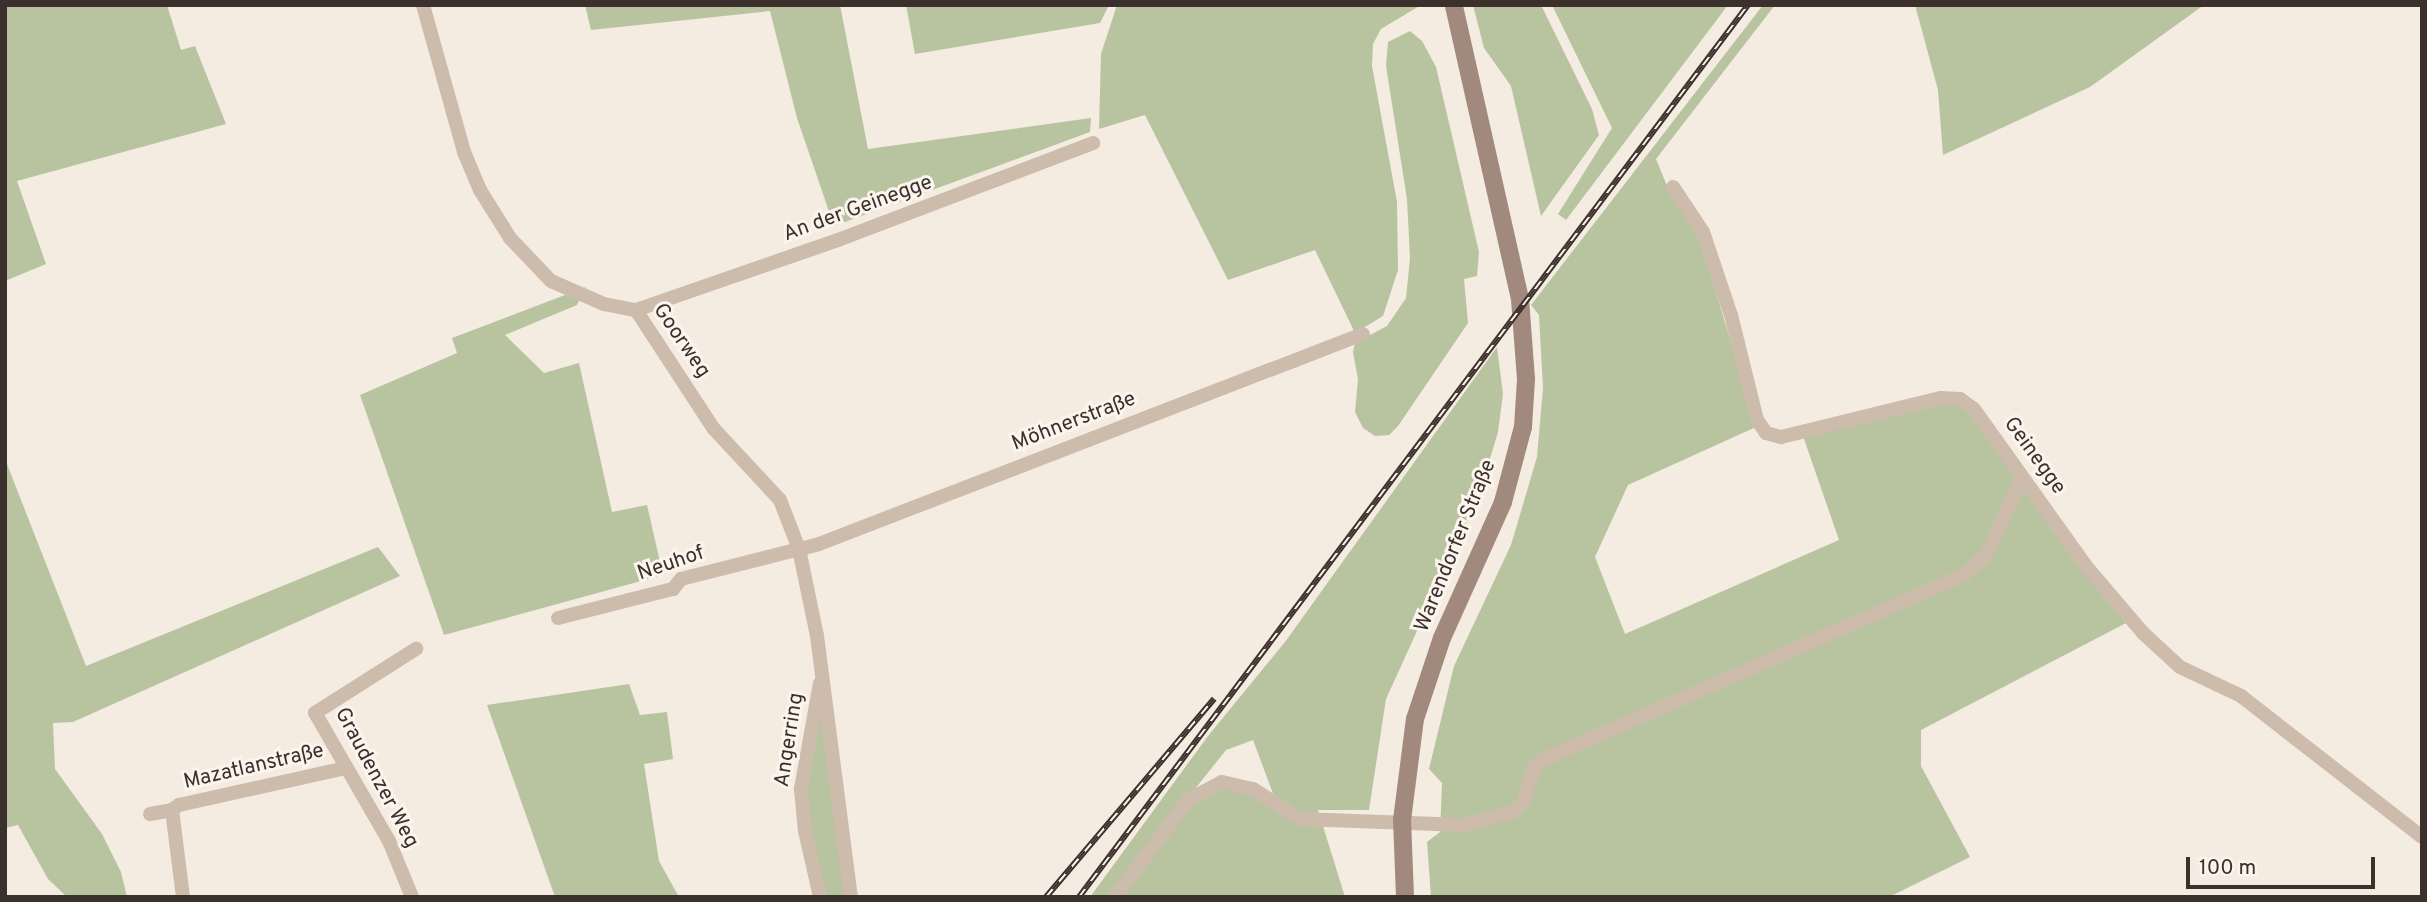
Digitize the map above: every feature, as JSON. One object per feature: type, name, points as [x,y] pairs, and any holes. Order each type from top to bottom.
[{"type":"street","name":"Goorweg","points":[[423,5],[464,152],[480,190],[510,238],[551,281],[604,304],[636,310],[714,429],[780,500],[799,549]]},
{"type":"street","name":"Warendorfer Straße","points":[[1405,897],[1402,820],[1415,719],[1442,638],[1503,502],[1523,427],[1526,379],[1520,299],[1454,5]]},
{"type":"street","name":"An der Geinegge","points":[[636,310],[838,240],[1093,143]]},
{"type":"street","name":"Geinegge","points":[[1673,187],[1703,232],[1731,314],[1757,420],[1766,433],[1781,437],[1941,398],[1960,399],[1975,409],[2094,576],[2143,633],[2180,667],[2241,696],[2422,837]]},
{"type":"street","name":"Möhnerstraße","points":[[799,549],[1363,334]]},
{"type":"street","points":[[1115,897],[1188,800],[1209,785],[1235,782],[1300,819],[1402,820],[1464,825],[1513,812],[1522,803],[1534,767],[1542,760],[1965,574],[1986,555],[2022,478]]},
{"type":"street","points":[[2011,503],[2039,497]]},
{"type":"street","name":"Neuhof","points":[[558,618],[673,589],[681,579],[799,549]]},
{"type":"street","name":"Angerring","points":[[799,549],[822,672],[851,897]]},
{"type":"street","name":"Graudenzer Weg","points":[[412,897],[389,841],[317,719],[318,707],[416,649]]},
{"type":"street","name":"Angerring","points":[[820,897],[805,831],[801,789],[822,672]]},
{"type":"street","name":"Mazatlanstraße","points":[[150,814],[172,810],[179,805],[346,768]]},
{"type":"street","name":"Mazatlanstraße","points":[[172,810],[183,897]]},
{"type":"green space","points":[[5,5],[167,5],[181,50],[195,46],[226,124],[17,181],[46,264],[5,281]]},
{"type":"green space","points":[[585,5],[840,5],[868,149],[1091,118],[1090,132],[834,226],[797,118],[770,11],[591,30]]},
{"type":"green space","points":[[906,5],[1109,5],[1100,23],[915,54]]},
{"type":"green space","points":[[1117,5],[1421,5],[1381,29],[1373,44],[1372,66],[1397,202],[1398,270],[1383,316],[1355,333],[1315,250],[1228,280],[1145,115],[1099,129],[1101,54]]},
{"type":"green space","points":[[1473,5],[1541,5],[1592,109],[1599,135],[1541,216],[1511,86],[1484,48]]},
{"type":"green space","points":[[1552,5],[1728,5],[1566,220],[1558,214],[1612,128]]},
{"type":"green space","points":[[1763,5],[1775,5],[1656,159],[1667,186],[1699,235],[1756,427],[1628,485],[1595,557],[1625,634],[1839,540],[1803,436],[1945,401],[1967,408],[2128,622],[1921,730],[1921,766],[1970,857],[1889,897],[1431,897],[1427,842],[1440,832],[1442,783],[1429,769],[1454,666],[1511,545],[1537,457],[1543,388],[1539,315],[1531,305]]},
{"type":"green space","points":[[1915,5],[2204,5],[2090,87],[1943,155],[1938,90]]},
{"type":"green space","points":[[1410,31],[1422,41],[1436,67],[1479,252],[1477,276],[1464,279],[1468,323],[1398,426],[1389,435],[1375,436],[1363,428],[1355,412],[1358,379],[1353,352],[1355,343],[1387,326],[1406,298],[1410,258],[1407,199],[1386,66],[1388,42]]},
{"type":"green space","points":[[586,287],[577,305],[505,335],[544,373],[579,363],[612,512],[647,505],[663,575],[444,635],[360,395],[457,353],[452,338]]},
{"type":"green space","points":[[1497,347],[1503,394],[1498,432],[1479,495],[1386,699],[1369,810],[1318,810],[1345,897],[1121,897],[1191,806],[1223,788],[1256,795],[1281,815],[1253,740],[1226,750],[1109,897],[1090,897],[1208,736],[1285,642]]},
{"type":"green space","points":[[5,459],[86,666],[378,547],[400,576],[73,722],[53,723],[55,769],[102,834],[121,872],[127,897],[67,897],[48,879],[18,825],[5,828]]},
{"type":"green space","points":[[629,684],[640,715],[667,712],[673,759],[644,764],[659,861],[679,897],[555,897],[487,705]]},
{"type":"green space","points":[[821,715],[847,897],[824,897],[809,830],[807,771]]},
{"type":"railway","points":[[1079,897],[1748,5]]},
{"type":"railway","points":[[1046,897],[1214,699]]}]
